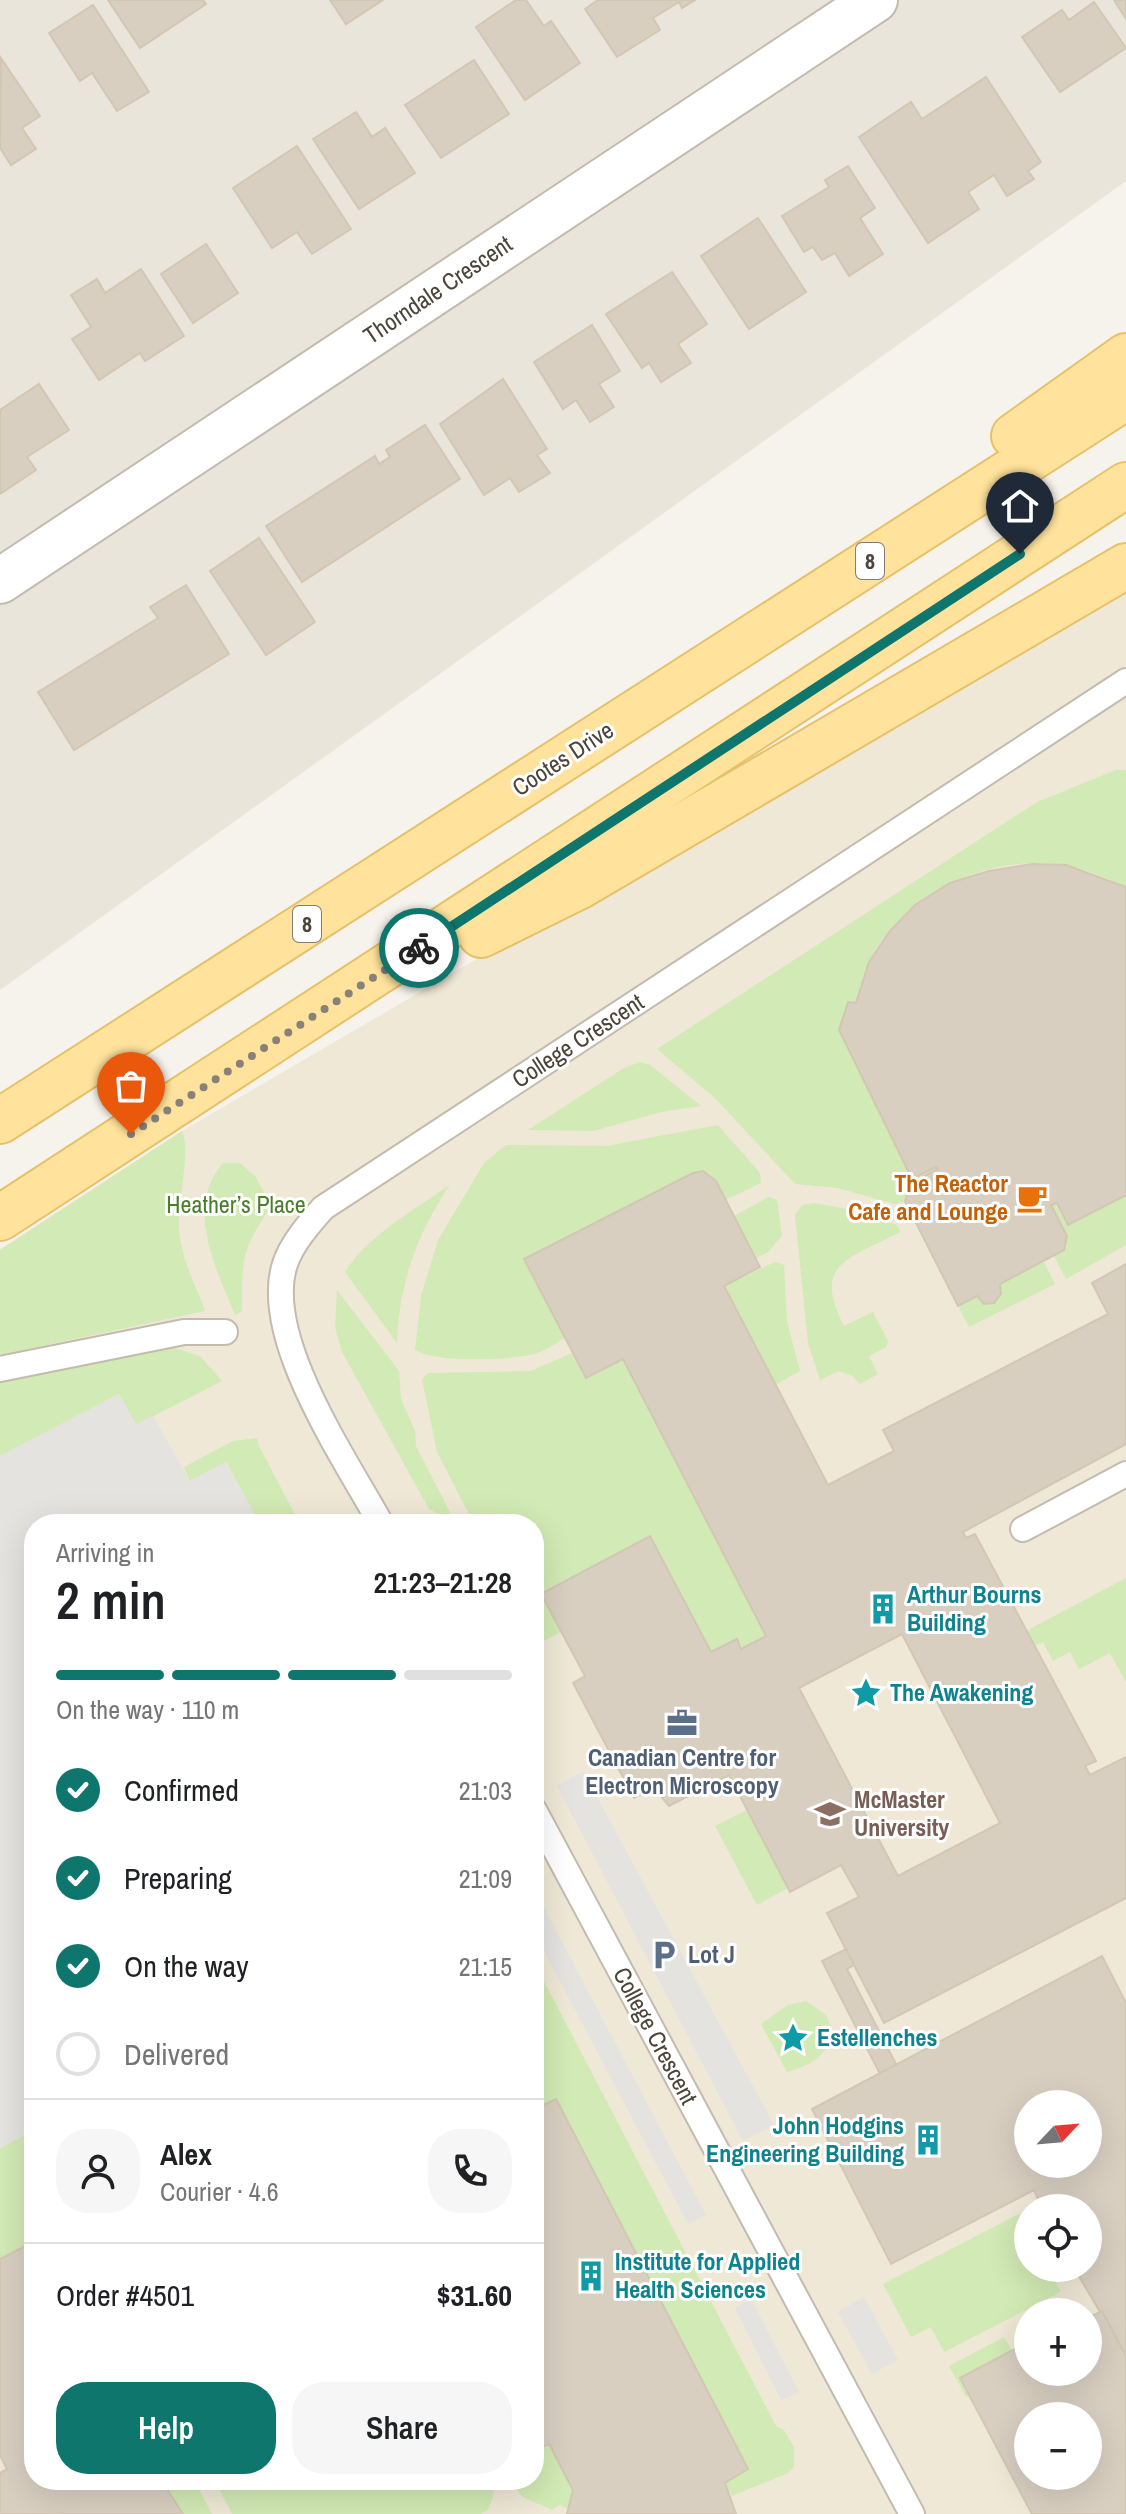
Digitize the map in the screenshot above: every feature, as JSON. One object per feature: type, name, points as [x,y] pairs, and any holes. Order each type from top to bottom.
[{"type":"main road","points":[[614,725],[1126,356]]},
{"type":"main road","name":"Cootes Drive","points":[[0,1121],[1126,397]]},
{"type":"main road","points":[[0,1218],[304,1023],[1126,485]]},
{"type":"main road","points":[[304,1023],[580,886],[1126,566]]},
{"type":"street","name":"Thorndale Crescent","points":[[0,581],[875,0]]},
{"type":"lane","name":"College Crescent","points":[[376,1514],[296,1363],[280,1315],[285,1265],[305,1228],[323,1208],[1123,691]]},
{"type":"lane","points":[[0,1369],[184,1332],[225,1332]]},
{"type":"lane","points":[[1023,1529],[1126,1474]]},
{"type":"lane","name":"College Crescent","points":[[544,1829],[912,2514]]},
{"type":"shaded area","points":[[0,0],[1126,0],[1126,181],[0,990]]},
{"type":"shaded area","name":"McMaster University","points":[[1126,580],[1126,2514],[0,2514],[0,1249],[182,1131]]},
{"type":"shaded area","points":[[119,1394],[136,1424],[153,1416],[190,1481],[226,1462],[255,1514],[24,1514],[24,2135],[0,2148],[0,1456]]},
{"type":"shaded area","name":"Lot J","points":[[583,1771],[774,2125],[743,2141],[557,1786]]},
{"type":"shaded area","points":[[544,1908],[706,2215],[688,2224],[544,1951]]},
{"type":"shaded area","points":[[864,2297],[898,2360],[872,2374],[838,2312]]},
{"type":"shaded area","points":[[751,2299],[799,2392],[781,2400],[735,2308]]},
{"type":"green space","points":[[1116,770],[1126,770],[1126,887],[1083,870],[1039,863],[1010,865],[953,882],[903,916],[884,937],[869,962],[856,1003],[847,1002],[839,1030],[912,1178],[936,1167],[938,1169],[911,1183],[905,1201],[895,1204],[838,1188],[795,1184],[716,1099],[657,1049],[1037,802]]},
{"type":"green space","points":[[640,1062],[650,1065],[701,1106],[661,1112],[593,1131],[528,1130],[624,1068]]},
{"type":"green space","points":[[718,1125],[760,1173],[761,1183],[725,1200],[710,1176],[693,1173],[525,1260],[565,1338],[535,1354],[504,1358],[455,1359],[415,1350],[421,1296],[438,1240],[484,1163],[506,1145],[606,1146]]},
{"type":"green space","points":[[182,1131],[185,1152],[180,1238],[187,1266],[205,1311],[0,1355],[0,1250]]},
{"type":"green space","name":"Heather’s Place","points":[[223,1163],[240,1163],[256,1177],[271,1207],[245,1256],[242,1311],[235,1315],[213,1258],[205,1218],[206,1199],[212,1180]]},
{"type":"green space","points":[[450,1185],[428,1222],[412,1261],[401,1301],[397,1343],[345,1272],[379,1235]]},
{"type":"green space","points":[[1126,1195],[1126,1245],[1066,1279],[1054,1256],[1064,1250],[1067,1236],[1051,1205],[1057,1203],[1068,1225]]},
{"type":"green space","points":[[768,1197],[777,1200],[782,1236],[768,1252],[756,1258],[734,1216]]},
{"type":"green space","points":[[814,1203],[852,1210],[897,1225],[900,1232],[852,1257],[834,1275],[832,1288],[835,1305],[844,1326],[873,1312],[888,1341],[886,1347],[869,1356],[878,1374],[860,1384],[853,1376],[839,1371],[820,1380],[808,1343],[795,1215],[802,1205]]},
{"type":"green space","points":[[775,1262],[784,1265],[787,1322],[800,1371],[775,1385],[724,1286]]},
{"type":"green space","points":[[1044,1262],[1055,1284],[969,1327],[958,1306],[977,1296],[984,1304],[994,1303],[1001,1294],[1000,1284]]},
{"type":"green space","points":[[337,1290],[399,1371],[401,1399],[415,1431],[416,1446],[451,1514],[438,1514],[429,1509],[342,1352],[335,1327]]},
{"type":"green space","points":[[168,1346],[200,1356],[222,1381],[136,1425],[119,1394],[0,1456],[0,1381]]},
{"type":"green space","points":[[572,1353],[586,1378],[623,1359],[766,1636],[741,1649],[736,1639],[711,1652],[650,1536],[544,1593],[544,1514],[469,1514],[437,1452],[422,1379],[428,1373],[531,1371]]},
{"type":"green space","points":[[257,1438],[295,1514],[255,1514],[226,1462],[190,1481],[184,1467],[233,1441]]},
{"type":"green space","points":[[1126,1578],[1126,1682],[1110,1653],[1079,1669],[1070,1652],[1053,1661],[1043,1642],[1034,1646],[1026,1631]]},
{"type":"green space","points":[[544,1601],[561,1632],[544,1641]]},
{"type":"green space","points":[[747,1810],[788,1888],[757,1905],[715,1826]]},
{"type":"green space","points":[[544,1981],[776,2426],[784,2430],[794,2447],[794,2467],[788,2473],[732,2496],[725,2483],[748,2469],[556,2100],[544,2105]]},
{"type":"green space","points":[[806,2001],[826,2015],[835,2036],[815,2060],[787,2072],[761,2024],[788,2005]]},
{"type":"green space","points":[[24,2136],[24,2248],[0,2259],[0,2148]]},
{"type":"green space","points":[[1014,2217],[1014,2282],[1056,2282],[1061,2292],[1049,2298],[1014,2298],[1014,2316],[944,2352],[931,2327],[911,2337],[883,2284]]},
{"type":"green space","points":[[1004,2337],[1012,2351],[966,2397],[949,2366]]},
{"type":"green space","points":[[549,2444],[573,2490],[568,2509],[559,2505],[552,2510],[523,2497],[517,2490],[544,2490],[544,2446]]},
{"type":"green space","points":[[167,2490],[199,2490],[212,2514],[183,2514]]},
{"type":"green space","points":[[219,2490],[493,2490],[494,2494],[488,2510],[481,2514],[232,2514]]},
{"type":"building","points":[[108,0],[203,0],[206,4],[140,48]]},
{"type":"building","points":[[330,0],[383,0],[346,24]]},
{"type":"building","points":[[516,0],[526,0],[544,26],[551,21],[580,63],[525,100],[476,27]]},
{"type":"building","points":[[598,0],[695,0],[682,8],[679,2],[653,18],[660,30],[617,57],[585,9]]},
{"type":"building","points":[[1114,0],[1126,0],[1126,19]]},
{"type":"building","points":[[1094,2],[1126,48],[1060,92],[1022,37],[1062,10],[1069,20]]},
{"type":"building","points":[[93,5],[149,92],[117,111],[92,73],[80,81],[49,33]]},
{"type":"building","points":[[1,58],[40,116],[22,128],[36,149],[11,165],[0,148]]},
{"type":"building","points":[[474,60],[509,114],[441,158],[405,105]]},
{"type":"building","points":[[986,77],[1041,162],[1028,171],[1034,179],[1007,196],[994,175],[968,192],[979,209],[928,243],[859,137],[911,102],[922,119]]},
{"type":"building","points":[[356,112],[372,137],[385,128],[415,173],[359,209],[313,139]]},
{"type":"building","points":[[297,146],[351,229],[312,254],[297,232],[272,248],[233,188]]},
{"type":"building","points":[[848,166],[875,208],[860,218],[883,254],[849,276],[835,253],[822,260],[813,247],[804,252],[782,216],[829,187],[825,180]]},
{"type":"building","points":[[758,218],[806,292],[749,329],[701,256]]},
{"type":"building","points":[[206,244],[238,293],[193,323],[161,274]]},
{"type":"building","points":[[141,269],[184,336],[145,361],[140,353],[99,380],[72,339],[91,327],[71,295],[97,279],[105,293]]},
{"type":"building","points":[[672,272],[707,324],[678,344],[691,363],[661,382],[649,363],[642,368],[606,314]]},
{"type":"building","points":[[592,325],[620,371],[599,384],[614,407],[590,422],[576,400],[563,409],[534,362]]},
{"type":"building","points":[[503,379],[547,449],[537,455],[550,473],[519,492],[510,478],[484,495],[440,424]]},
{"type":"building","points":[[39,384],[69,430],[27,457],[36,470],[0,494],[0,410]]},
{"type":"building","points":[[425,425],[460,479],[302,582],[266,526],[375,456],[379,464],[390,457],[386,450]]},
{"type":"building","points":[[259,538],[315,622],[266,655],[210,571]]},
{"type":"building","points":[[186,585],[229,654],[74,750],[38,692],[158,618],[150,607]]},
{"type":"building","points":[[1032,864],[1066,865],[1126,887],[1126,1195],[1068,1225],[1057,1203],[1051,1205],[1067,1236],[1064,1250],[1000,1284],[1001,1294],[994,1303],[984,1304],[977,1296],[958,1306],[905,1201],[911,1183],[938,1169],[936,1167],[912,1179],[839,1030],[848,1002],[856,1003],[869,962],[890,931],[915,905],[950,883],[989,871]]},
{"type":"building","name":"Arthur Bourns Building","points":[[703,1171],[716,1181],[760,1267],[724,1286],[828,1485],[894,1451],[883,1430],[1108,1314],[1092,1283],[1126,1264],[1126,1444],[963,1532],[966,1538],[975,1534],[1096,1761],[1085,1766],[1090,1775],[1126,1757],[1126,1898],[884,2023],[827,1913],[859,1897],[841,1865],[790,1892],[729,1775],[669,1806],[654,1788],[634,1798],[573,1683],[585,1676],[544,1600],[544,1592],[650,1536],[711,1652],[737,1639],[741,1649],[766,1636],[623,1359],[586,1378],[524,1259],[693,1173]],"holes":[[[902,1634],[1000,1823],[898,1876],[799,1688]]]},
{"type":"building","points":[[846,1949],[854,1965],[847,1969],[897,2066],[880,2074],[822,1961]]},
{"type":"building","name":"John Hodgins Engineering Building","points":[[1102,1956],[1126,2003],[1126,2356],[1102,2315],[1102,2298],[1092,2298],[1082,2282],[1102,2282],[1102,2194],[1036,2194],[1034,2190],[1026,2194],[1014,2194],[1014,2200],[891,2264],[812,2109]]},
{"type":"building","name":"Institute for Applied Health Sciences","points":[[556,2099],[748,2469],[725,2483],[736,2514],[567,2514],[573,2490],[549,2444],[544,2446],[544,2105]]},
{"type":"building","points":[[24,2247],[24,2490],[167,2490],[183,2514],[0,2514],[0,2473],[7,2469],[0,2455],[0,2259]]},
{"type":"building","points":[[1102,2311],[1126,2356],[1126,2514],[1032,2514],[1019,2490],[1102,2490],[1102,2402],[1014,2402],[1014,2480],[960,2378],[1014,2349],[1014,2386],[1102,2386]]},
{"type":"way so far","points":[[131,1134],[419,948]]},
{"type":"place","name":"The Reactor Cafe and Lounge","points":[[1032,1198]]},
{"type":"place","name":"Arthur Bourns Building","points":[[883,1609]]},
{"type":"place","name":"The Awakening","points":[[866,1693]]},
{"type":"place","name":"Canadian Centre for Electron Microscopy","points":[[682,1723]]},
{"type":"place","name":"McMaster University","points":[[830,1814]]},
{"type":"place","name":"Lot J","points":[[664,1955]]},
{"type":"place","name":"Estellenches","points":[[793,2038]]},
{"type":"place","name":"John Hodgins Engineering Building","points":[[928,2140]]},
{"type":"place","name":"Institute for Applied Health Sciences","points":[[591,2276]]},
{"type":"route","points":[[419,948],[1020,554]]}]
